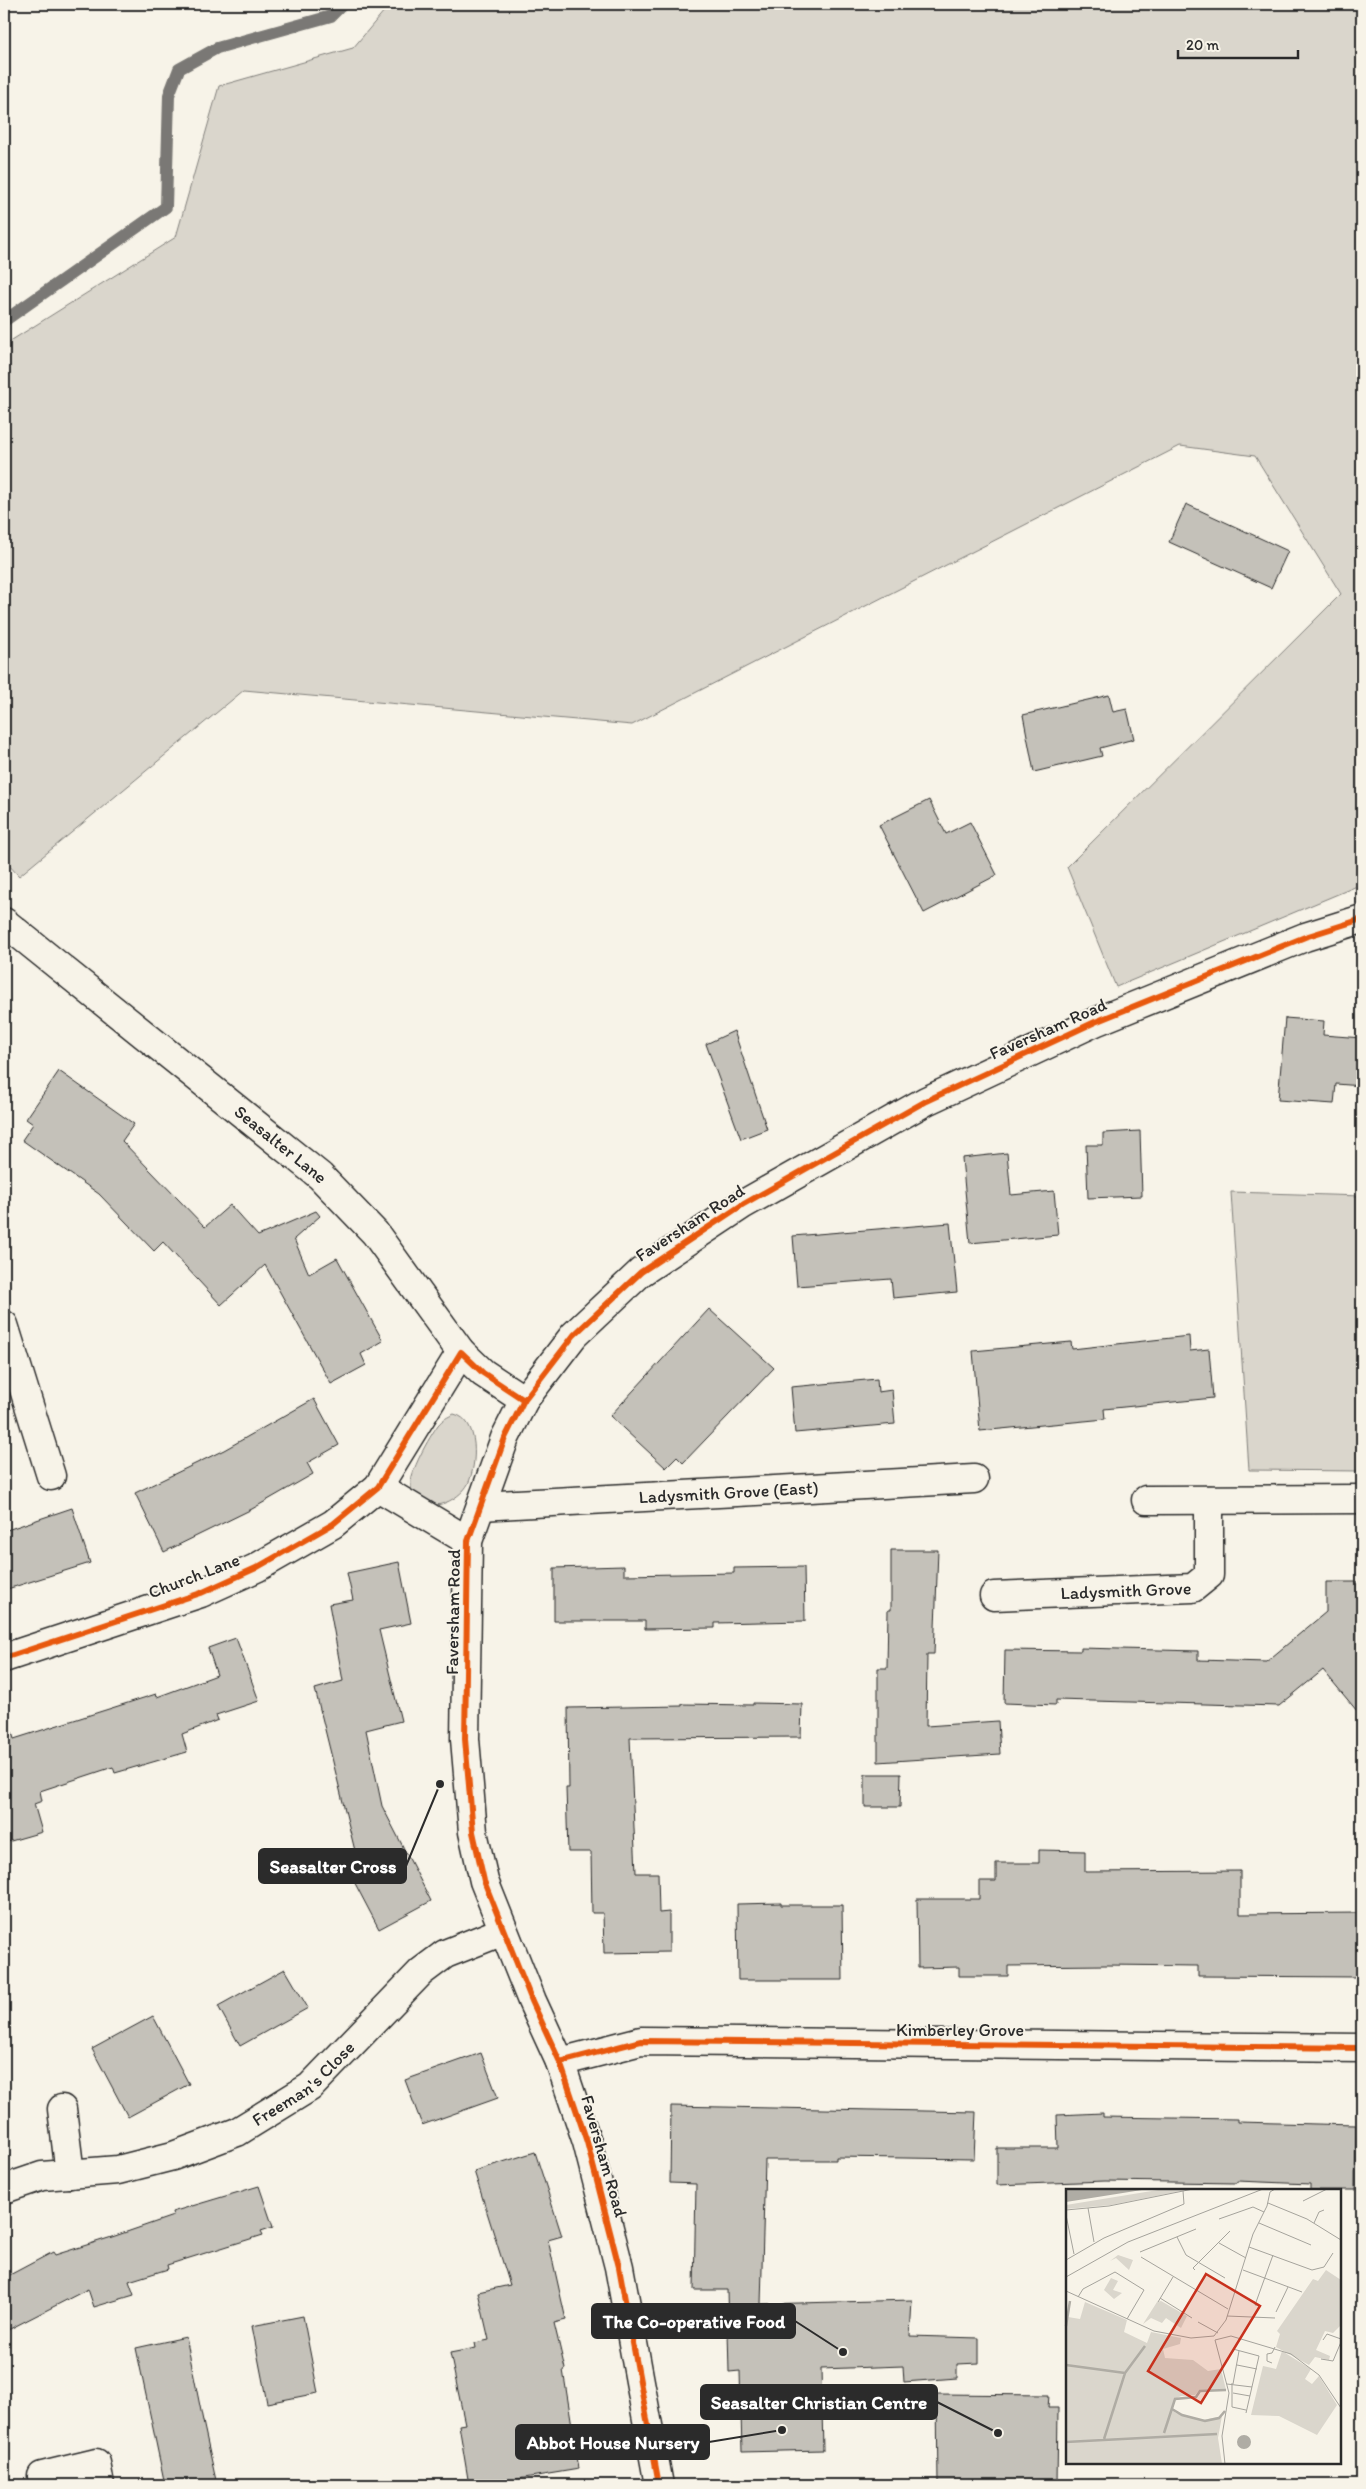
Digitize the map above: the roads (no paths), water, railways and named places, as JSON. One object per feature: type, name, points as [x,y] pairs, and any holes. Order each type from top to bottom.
[{"type":"street","name":"Faversham Road","points":[[659,2485],[619,2267],[587,2142],[560,2062],[484,1881],[473,1832],[465,1739],[468,1541],[505,1438],[524,1400],[574,1335],[642,1272],[750,1200],[926,1101],[1095,1022],[1305,937],[1362,918]]},
{"type":"street","name":"Seasalter Lane","points":[[4,922],[320,1176],[375,1233],[461,1352],[483,1374],[524,1400]]},
{"type":"street","points":[[4,1325],[12,1376],[51,1476]]},
{"type":"street","name":"Church Lane","points":[[4,1658],[201,1593],[256,1568],[333,1524],[378,1487],[461,1352]]},
{"type":"street","name":"Ladysmith Grove (East)","points":[[481,1506],[974,1479]]},
{"type":"street","points":[[378,1487],[468,1541]]},
{"type":"street","points":[[1146,1500],[1362,1499]]},
{"type":"street","name":"Ladysmith Grove","points":[[994,1596],[1193,1588],[1209,1575],[1209,1500]]},
{"type":"street","name":"Freeman's Close","points":[[4,2189],[42,2176],[118,2170],[173,2156],[236,2132],[310,2087],[420,1972],[445,1954],[503,1930]]},
{"type":"street","name":"Kimberley Grove","points":[[560,2062],[641,2041],[1362,2048]]},
{"type":"street","points":[[62,2109],[70,2174]]},
{"type":"street","points":[[42,2476],[96,2462],[100,2485]]},
{"type":"waterway","points":[[4,321],[166,207],[169,95],[179,69],[217,48],[331,16],[343,4]]},
{"type":"place","name":"Seasalter Cross","points":[[440,1784]]},
{"type":"place","name":"The Co-operative Food","points":[[843,2352]]},
{"type":"place","name":"Abbot House Nursery","points":[[782,2430]]},
{"type":"place","name":"Seasalter Christian Centre","points":[[998,2433]]}]
